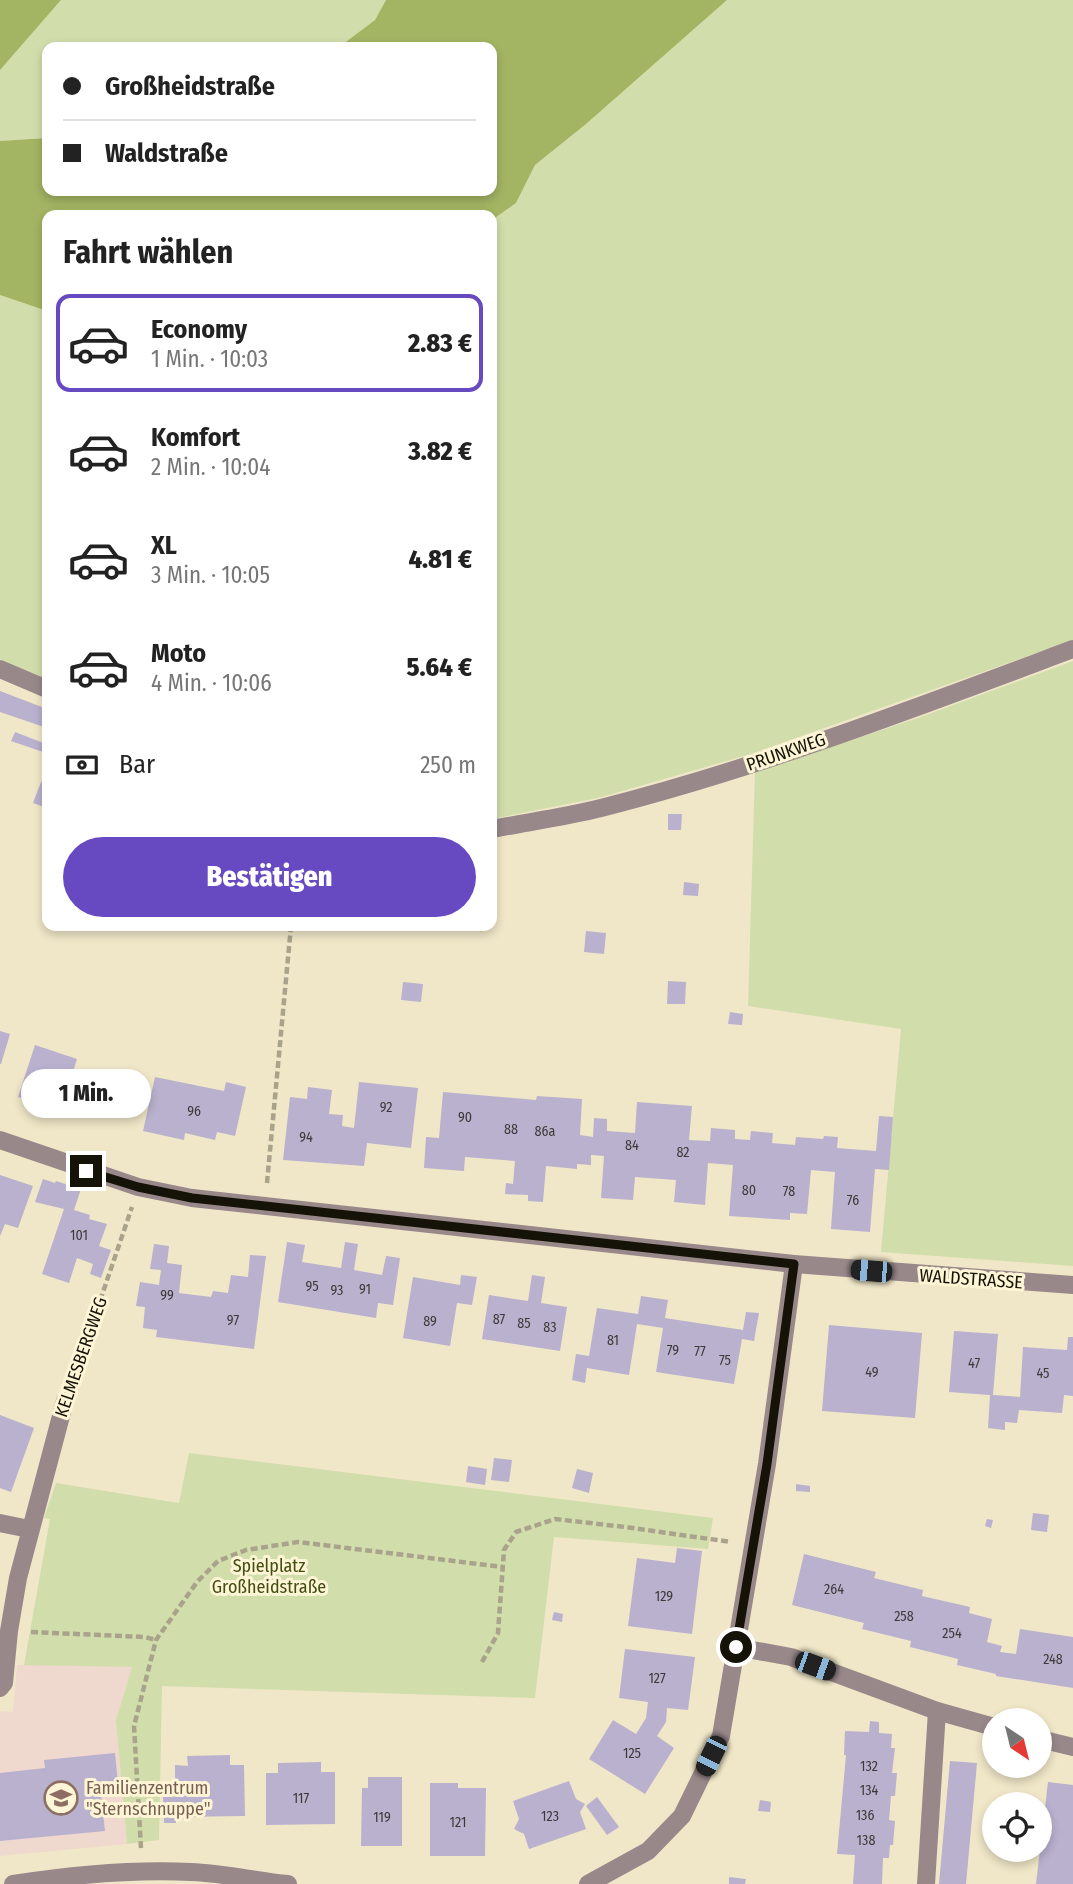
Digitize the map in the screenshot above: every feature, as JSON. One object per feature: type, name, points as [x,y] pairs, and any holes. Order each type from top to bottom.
[{"type":"street","name":"PRUNKWEG","points":[[497,828],[600,809],[753,763],[913,709],[1073,649]]},
{"type":"street","points":[[0,669],[42,688]]},
{"type":"street","name":"WALDSTRASSE","points":[[0,1140],[138,1187],[192,1198],[794,1264],[1073,1285]]},
{"type":"street","points":[[588,1884],[648,1851],[682,1816],[721,1736],[767,1464],[794,1264]]},
{"type":"street","name":"KELMESBERGWEG","points":[[0,1688],[4,1683],[9,1631],[29,1529],[65,1401]]},
{"type":"street","points":[[0,1523],[29,1529]]},
{"type":"street","points":[[736,1647],[791,1657],[937,1711],[982,1724]]},
{"type":"street","points":[[926,1884],[937,1711]]},
{"type":"street","points":[[1052,1743],[1073,1747]]},
{"type":"street","points":[[13,1884],[96,1879],[143,1871],[193,1872],[288,1884]]},
{"type":"path","points":[[265,1205],[291,931]]},
{"type":"path","name":"KELMESBERGWEG","points":[[65,1401],[138,1187]]},
{"type":"path","points":[[482,1662],[498,1633],[504,1550],[516,1532],[555,1519],[652,1530],[752,1547]]},
{"type":"path","points":[[143,1871],[134,1726],[156,1640],[197,1582],[218,1561],[246,1550],[298,1542],[503,1567]]},
{"type":"path","points":[[9,1631],[145,1637],[156,1640]]},
{"type":"shaded area","name":"Familienzentrum \"Sternschnuppe\"","points":[[17,1665],[132,1667],[116,1720],[127,1844],[0,1856],[0,1711],[13,1712]]},
{"type":"green space","points":[[0,0],[61,0],[0,70]]},
{"type":"green space","points":[[61,0],[386,0],[375,20],[346,42],[42,42],[42,138],[0,141],[0,70]]},
{"type":"green space","points":[[386,0],[727,0],[586,124],[535,165],[516,203],[497,216],[497,210],[42,210],[42,309],[0,295],[0,141],[42,138],[42,196],[497,196],[497,42],[346,42],[375,20]]},
{"type":"green space","points":[[727,0],[1073,0],[1073,640],[751,754],[598,798],[497,818],[497,216],[516,203],[535,165],[586,124]]},
{"type":"green space","points":[[0,295],[42,309],[42,677],[0,659]]},
{"type":"green space","points":[[1073,661],[1073,1266],[881,1252],[901,1029],[748,1006],[755,772],[915,719]]},
{"type":"green space","name":"Spielplatz Großheidstraße","points":[[189,1453],[713,1518],[708,1549],[554,1537],[535,1698],[162,1686],[159,1840],[127,1844],[116,1720],[132,1667],[24,1665],[50,1519],[44,1518],[56,1483],[179,1503]]},
{"type":"building","points":[[0,691],[42,707],[42,726],[0,712]]},
{"type":"building","points":[[15,732],[42,742],[42,752],[11,741]]},
{"type":"building","points":[[41,782],[42,782],[42,806],[33,803]]},
{"type":"building","points":[[668,814],[682,814],[681,830],[668,830]]},
{"type":"building","points":[[684,882],[699,884],[698,896],[683,895]]},
{"type":"building","points":[[586,931],[606,933],[604,954],[584,952]]},
{"type":"building","points":[[668,981],[686,982],[685,1004],[667,1004]]},
{"type":"building","points":[[403,982],[423,984],[421,1002],[401,1000]]},
{"type":"building","points":[[730,1012],[743,1014],[742,1025],[728,1024]]},
{"type":"building","points":[[0,1031],[10,1034],[1,1064],[0,1064]]},
{"type":"building","points":[[35,1045],[77,1059],[72,1075],[90,1081],[87,1113],[62,1105],[60,1110],[18,1097]]},
{"type":"building","points":[[155,1077],[224,1091],[226,1082],[246,1087],[235,1136],[217,1132],[215,1140],[185,1133],[184,1140],[143,1131]]},
{"type":"building","points":[[359,1082],[418,1088],[411,1148],[367,1143],[364,1166],[283,1160],[290,1097],[307,1099],[308,1087],[332,1090],[329,1114],[343,1115],[342,1126],[354,1128]]},
{"type":"building","points":[[443,1092],[536,1100],[537,1096],[582,1099],[580,1135],[593,1137],[594,1118],[607,1119],[607,1131],[635,1133],[637,1102],[692,1106],[689,1140],[710,1141],[711,1128],[735,1130],[735,1139],[750,1140],[751,1131],[773,1133],[772,1143],[795,1145],[796,1137],[838,1137],[837,1148],[876,1151],[879,1116],[893,1117],[889,1170],[875,1169],[870,1232],[831,1229],[835,1172],[811,1170],[807,1214],[790,1213],[790,1220],[729,1216],[733,1165],[708,1163],[705,1205],[674,1202],[676,1180],[635,1177],[633,1200],[601,1198],[604,1156],[591,1155],[591,1165],[577,1164],[577,1169],[546,1166],[543,1202],[528,1201],[528,1195],[505,1194],[506,1183],[513,1184],[515,1161],[465,1157],[464,1171],[424,1168],[426,1137],[439,1138]]},
{"type":"building","points":[[0,1175],[33,1186],[18,1228],[5,1224],[0,1236]]},
{"type":"building","points":[[43,1179],[81,1189],[74,1210],[90,1215],[89,1219],[107,1224],[99,1246],[111,1250],[101,1278],[90,1274],[93,1264],[77,1258],[69,1283],[42,1274],[64,1209],[35,1202]]},
{"type":"building","points":[[287,1242],[305,1245],[302,1262],[341,1268],[345,1242],[358,1244],[354,1270],[382,1275],[386,1256],[400,1258],[393,1305],[378,1303],[376,1318],[278,1302]]},
{"type":"building","points":[[154,1244],[169,1246],[167,1263],[182,1265],[179,1293],[211,1297],[213,1291],[228,1293],[231,1275],[248,1277],[250,1255],[266,1256],[254,1349],[156,1337],[157,1330],[143,1328],[145,1307],[136,1306],[140,1282],[159,1285],[161,1270],[150,1269]]},
{"type":"building","points":[[461,1275],[477,1277],[472,1305],[457,1303],[450,1346],[403,1338],[413,1277],[460,1285]]},
{"type":"building","points":[[532,1275],[545,1277],[541,1303],[567,1307],[560,1351],[482,1339],[489,1295],[528,1301]]},
{"type":"building","points":[[641,1296],[668,1300],[665,1318],[743,1330],[746,1312],[759,1313],[754,1341],[742,1339],[734,1384],[656,1372],[663,1328],[637,1324],[629,1375],[587,1368],[585,1383],[572,1380],[576,1354],[589,1356],[597,1308],[638,1314]]},
{"type":"building","points":[[829,1325],[922,1333],[915,1418],[822,1411]]},
{"type":"building","points":[[954,1331],[998,1334],[993,1395],[1020,1397],[1023,1347],[1067,1350],[1068,1337],[1073,1337],[1073,1396],[1064,1395],[1062,1413],[1019,1410],[1017,1423],[1005,1422],[1005,1430],[988,1428],[990,1395],[949,1392]]},
{"type":"building","points":[[0,1415],[34,1428],[11,1492],[0,1488]]},
{"type":"building","points":[[494,1458],[512,1460],[509,1482],[491,1480]]},
{"type":"building","points":[[468,1466],[487,1469],[485,1485],[466,1482]]},
{"type":"building","points":[[577,1469],[593,1473],[589,1493],[572,1488]]},
{"type":"building","points":[[796,1484],[810,1486],[810,1492],[796,1491]]},
{"type":"building","points":[[1033,1513],[1049,1515],[1047,1532],[1031,1530]]},
{"type":"building","points":[[987,1519],[993,1520],[991,1528],[985,1526]]},
{"type":"building","points":[[677,1548],[702,1551],[692,1634],[628,1626],[637,1558],[675,1563]]},
{"type":"building","points":[[804,1554],[876,1572],[874,1578],[923,1590],[922,1596],[970,1607],[969,1613],[992,1619],[987,1642],[1002,1646],[1000,1652],[1016,1654],[1020,1629],[1073,1637],[1073,1688],[996,1676],[957,1665],[958,1659],[910,1647],[911,1641],[862,1629],[864,1623],[792,1605]]},
{"type":"building","points":[[554,1612],[563,1614],[562,1622],[552,1620]]},
{"type":"building","points":[[625,1649],[695,1657],[688,1710],[667,1708],[666,1722],[657,1736],[674,1748],[645,1794],[589,1759],[613,1720],[636,1734],[646,1718],[648,1702],[619,1698]]},
{"type":"building","points":[[870,1721],[879,1722],[879,1733],[892,1734],[891,1748],[895,1748],[892,1773],[897,1773],[889,1820],[895,1821],[893,1845],[890,1845],[889,1858],[883,1858],[882,1884],[853,1884],[855,1855],[837,1854],[846,1755],[845,1731],[869,1732]]},
{"type":"building","points":[[115,1753],[119,1794],[101,1796],[105,1831],[0,1841],[0,1773],[45,1768],[44,1760]]},
{"type":"building","points":[[230,1755],[230,1765],[244,1765],[245,1816],[176,1817],[176,1823],[164,1823],[163,1797],[175,1796],[175,1765],[188,1766],[187,1756]]},
{"type":"building","points":[[950,1761],[977,1763],[966,1884],[939,1884]]},
{"type":"building","points":[[321,1762],[321,1772],[335,1772],[335,1824],[266,1825],[266,1773],[278,1773],[278,1763]]},
{"type":"building","points":[[368,1777],[402,1777],[402,1846],[361,1846],[362,1788],[368,1788]]},
{"type":"building","points":[[569,1781],[576,1799],[585,1804],[580,1812],[586,1829],[529,1849],[524,1834],[514,1829],[519,1819],[513,1801]]},
{"type":"building","points":[[1048,1782],[1073,1785],[1073,1884],[1036,1884],[1039,1862],[1052,1862],[1052,1792],[1047,1792]]},
{"type":"building","points":[[430,1783],[458,1783],[458,1788],[486,1788],[485,1856],[430,1856]]},
{"type":"building","points":[[597,1797],[619,1827],[607,1835],[586,1806]]},
{"type":"building","points":[[760,1800],[771,1802],[770,1812],[758,1811]]},
{"type":"building","points":[[729,1877],[746,1879],[745,1884],[729,1884]]},
{"type":"place","name":"Familienzentrum \"Sternschnuppe\"","points":[[61,1798]]},
{"type":"route","points":[[86,1171],[138,1187],[192,1198],[794,1264],[767,1464],[736,1647]]}]
